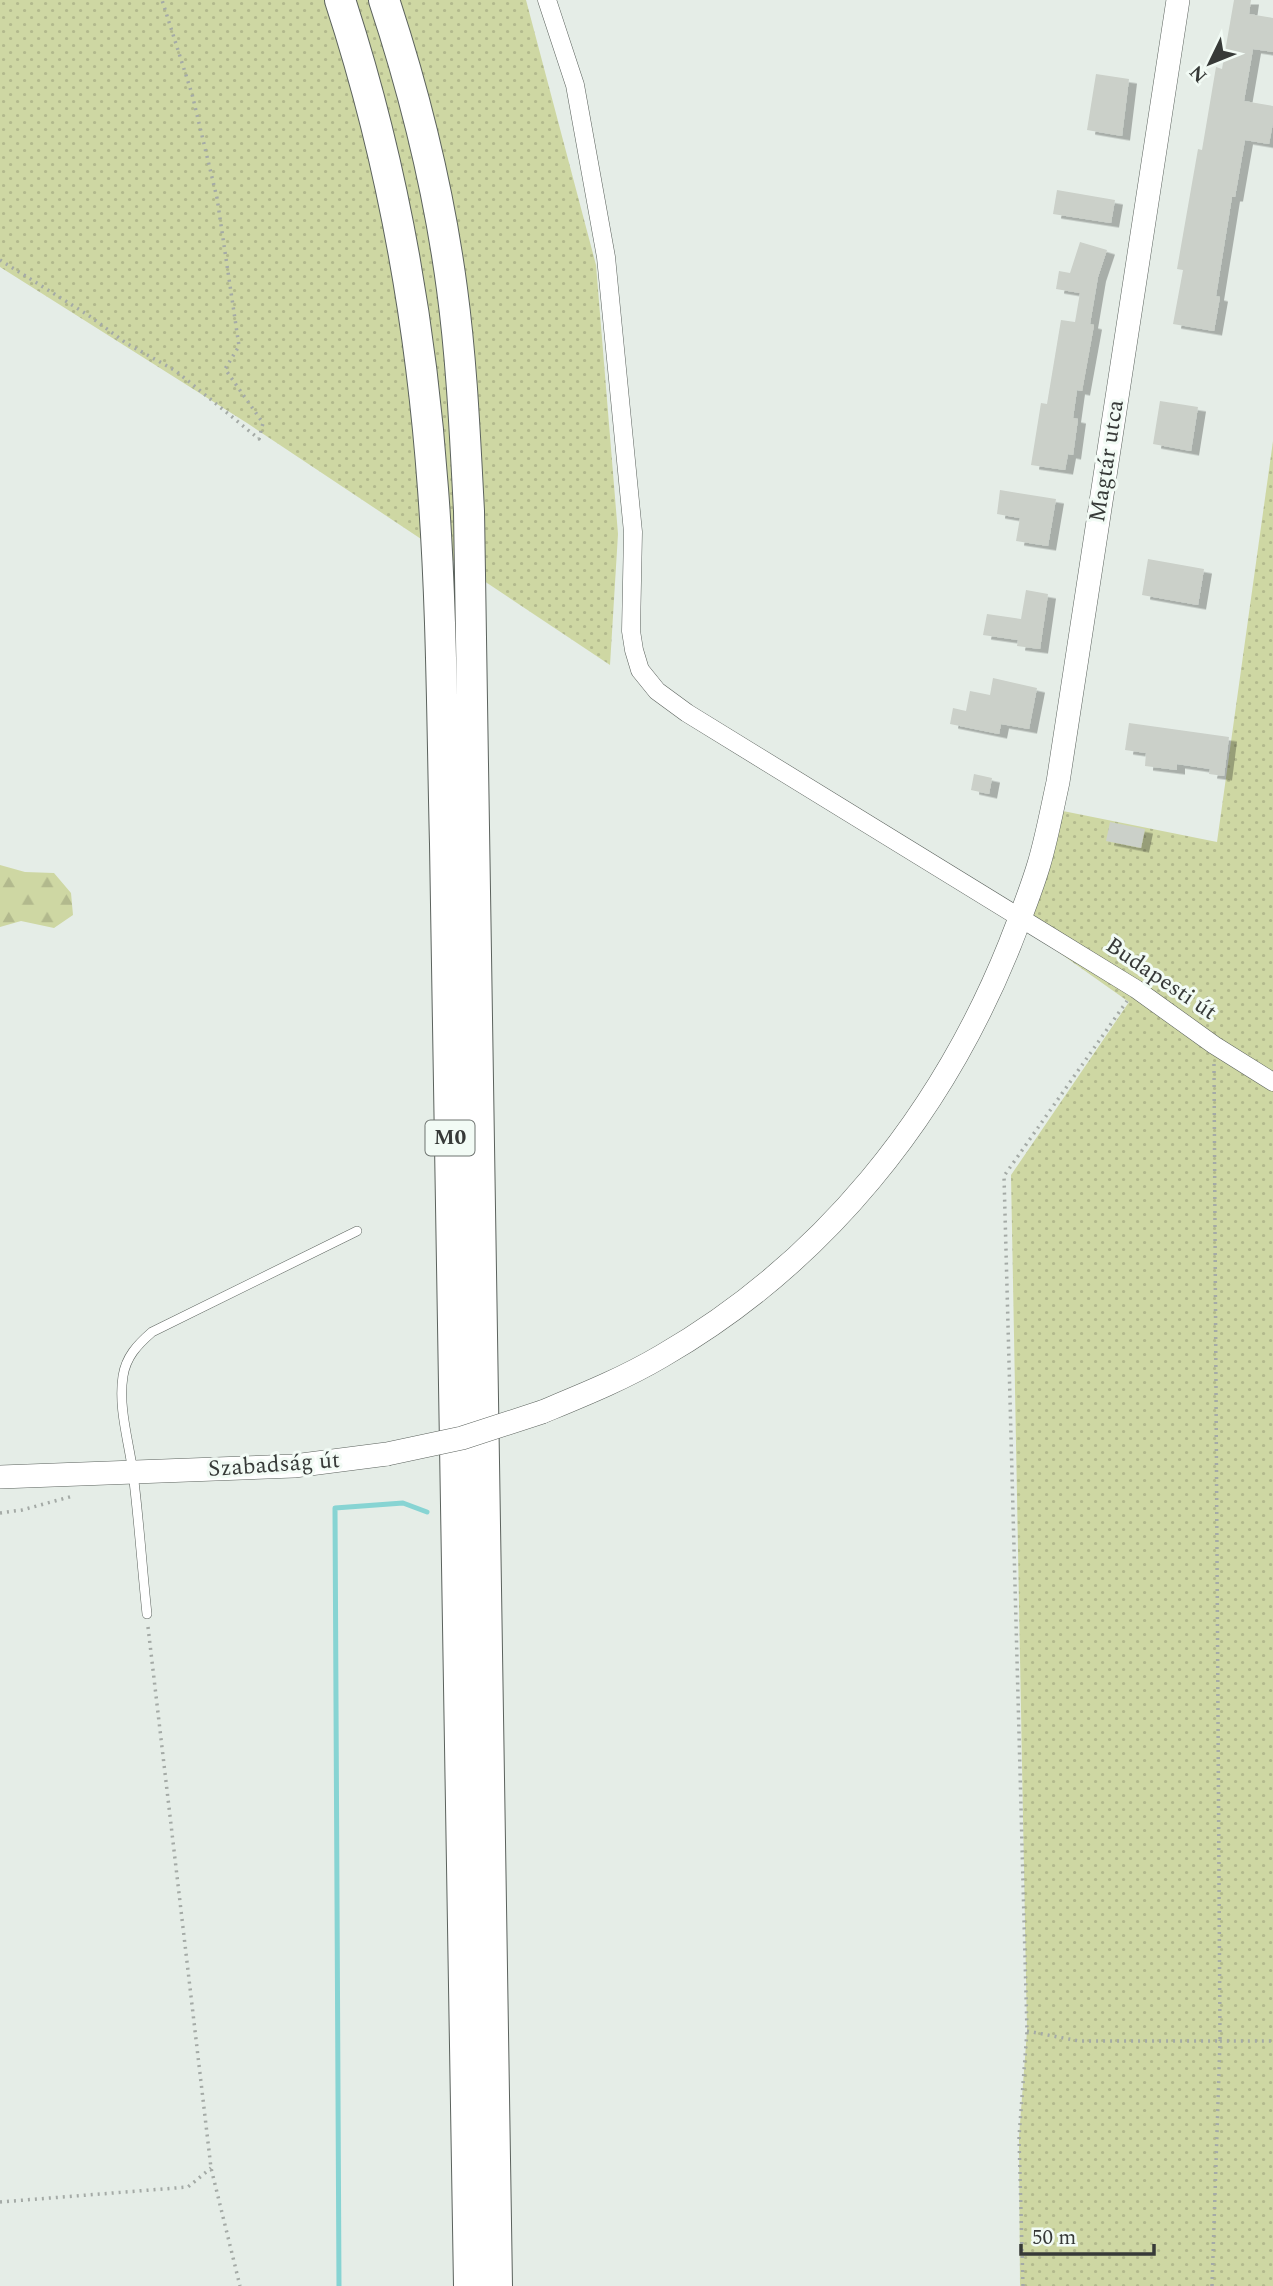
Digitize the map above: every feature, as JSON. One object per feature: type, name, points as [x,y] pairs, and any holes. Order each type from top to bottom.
[{"type":"highway","name":"M0","points":[[340,0],[377,126],[401,234],[415,326],[433,489],[440,621],[469,2286]]},
{"type":"highway","name":"M0","points":[[384,0],[415,103],[437,201],[452,288],[464,412],[469,512],[497,2286]]},
{"type":"street","name":"Budapesti út","points":[[547,0],[575,85],[606,257],[633,532],[631,631],[640,670],[657,691],[687,713],[1136,989],[1214,1045],[1273,1082]]},
{"type":"street","name":"Magtár utca","points":[[542,1412],[631,1373],[701,1332],[772,1280],[837,1219],[887,1162],[936,1093],[979,1015],[1039,865],[1058,782],[1178,0]]},
{"type":"street","name":"Szabadság út","points":[[0,1477],[294,1466],[387,1454],[462,1438],[542,1412]]},
{"type":"lane","points":[[147,1614],[133,1471],[122,1398],[123,1377],[128,1358],[138,1344],[152,1332],[357,1231]]},
{"type":"path","points":[[0,260],[88,315],[126,343],[176,372],[259,439],[263,422],[225,369],[239,346],[217,198],[192,94],[162,0]]},
{"type":"path","points":[[1023,2286],[1019,2137],[1027,2031],[1004,1176],[1136,989]]},
{"type":"path","points":[[1212,2286],[1220,2041],[1214,1045]]},
{"type":"path","points":[[147,1614],[211,2168],[240,2286]]},
{"type":"path","points":[[1027,2031],[1079,2040],[1273,2041]]},
{"type":"path","points":[[0,2202],[188,2187],[211,2168]]},
{"type":"green space","points":[[0,0],[526,0],[596,265],[618,534],[610,665],[247,423],[0,267]]},
{"type":"green space","points":[[1273,441],[1273,2286],[1020,2286],[1019,2137],[1027,2031],[1011,1175],[1129,1002],[1030,932],[1053,809],[1217,842]]},
{"type":"green space","points":[[0,865],[25,872],[54,873],[71,893],[73,915],[54,928],[21,921],[0,927]]},
{"type":"building","points":[[1234,0],[1251,0],[1249,14],[1273,18],[1273,52],[1253,49],[1244,101],[1273,106],[1273,123],[1269,144],[1245,140],[1235,197],[1232,197],[1216,296],[1220,297],[1214,331],[1173,324],[1183,270],[1177,269],[1198,149],[1202,150],[1216,67],[1222,69]]},
{"type":"building","points":[[1096,74],[1129,79],[1122,136],[1087,130]]},
{"type":"building","points":[[1057,190],[1115,200],[1111,223],[1053,214]]},
{"type":"building","points":[[1080,242],[1107,250],[1098,277],[1090,324],[1094,325],[1082,391],[1077,390],[1073,418],[1078,419],[1073,455],[1068,454],[1065,470],[1031,465],[1041,403],[1047,404],[1061,320],[1075,322],[1080,293],[1056,289],[1059,271],[1070,273]]},
{"type":"building","points":[[1160,401],[1198,407],[1191,451],[1153,444]]},
{"type":"building","points":[[1000,490],[1056,499],[1048,546],[1016,541],[1020,518],[997,514]]},
{"type":"building","points":[[1148,559],[1204,569],[1198,605],[1142,595]]},
{"type":"building","points":[[1026,590],[1048,594],[1040,649],[1017,646],[1018,640],[983,635],[987,614],[1021,619]]},
{"type":"building","points":[[993,678],[1037,688],[1029,729],[1001,724],[999,734],[950,724],[953,708],[966,711],[970,691],[990,695]]},
{"type":"building","points":[[1129,723],[1229,737],[1224,776],[1209,774],[1210,769],[1177,764],[1177,770],[1145,766],[1146,753],[1125,750]]},
{"type":"building","points":[[974,774],[992,778],[989,794],[971,790]]},
{"type":"building","points":[[1110,822],[1145,829],[1141,848],[1106,841]]},
{"type":"waterway","points":[[339,2286],[335,1508],[403,1503],[427,1512]]}]
